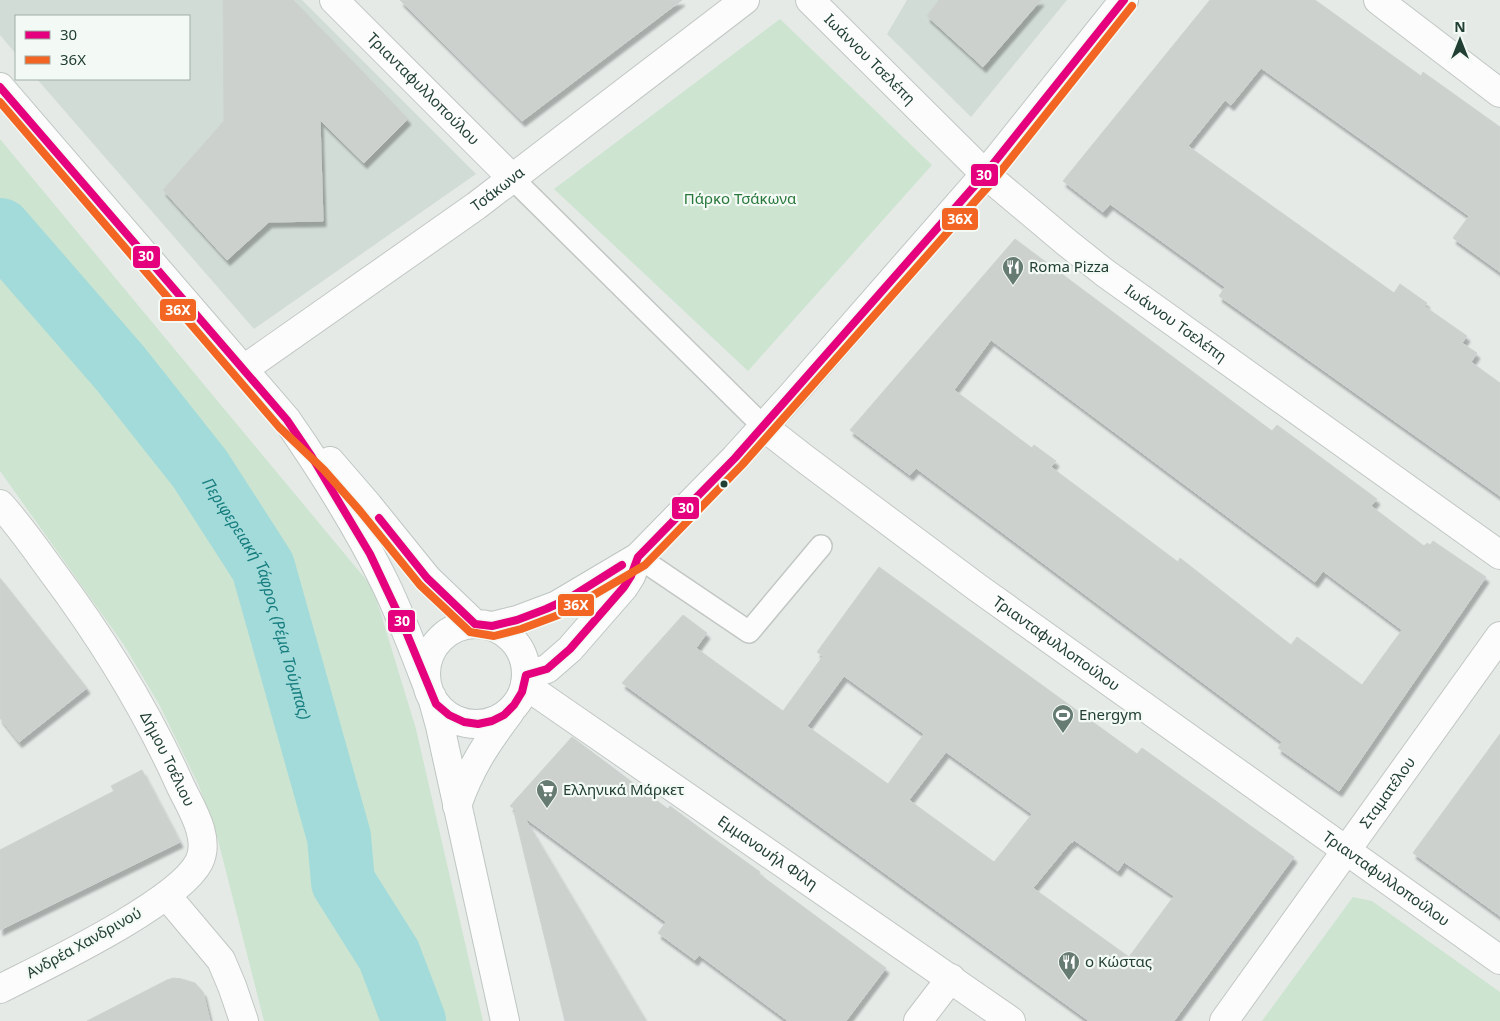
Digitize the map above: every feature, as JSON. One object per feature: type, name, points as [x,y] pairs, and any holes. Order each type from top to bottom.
[{"type":"street","name":"Τριανταφυλλοπούλου","points":[[334,0],[512,178]]},
{"type":"street","name":"Τσάκωνα","points":[[244,369],[476,206],[745,0]]},
{"type":"street","name":"Ιωάννου Τσελέπη","points":[[810,0],[985,174],[1066,242],[1105,273],[1500,555]]},
{"type":"street","points":[[638,557],[631,576],[624,587],[570,649],[522,689],[500,718],[492,721],[466,723],[442,711],[430,691],[426,667],[432,650],[442,637],[458,628],[524,618],[557,605],[638,557],[764,427],[985,174],[1124,0]]},
{"type":"street","points":[[1378,0],[1500,93]]},
{"type":"street","points":[[0,87],[287,420],[331,463],[368,505],[427,578],[483,625],[506,634],[517,645],[524,659],[522,689],[472,769],[457,806]]},
{"type":"street","points":[[287,420],[316,463],[370,554],[402,622],[430,691],[440,726],[505,1021]]},
{"type":"street","name":"Τριανταφυλλοπούλου","points":[[764,427],[805,460],[978,588],[1500,960]]},
{"type":"street","name":"Δήμου Τσέλιου","points":[[0,504],[82,610],[136,695],[168,756],[196,820],[203,847],[200,861],[192,872],[167,896]]},
{"type":"street","name":"Σταματέλου","points":[[1224,1021],[1500,636]]},
{"type":"street","name":"Εμμανουήλ Φίλη","points":[[522,689],[951,978],[1011,1021]]},
{"type":"street","points":[[167,896],[221,960],[244,1021]]},
{"type":"street","name":"Ανδρέα Χανδρινού","points":[[0,989],[121,924],[167,896]]},
{"type":"street","points":[[918,1021],[951,978]]},
{"type":"lane","points":[[512,178],[764,427]]},
{"type":"lane","points":[[638,557],[749,632],[821,546]]},
{"type":"shaded area","points":[[0,0],[302,0],[476,174],[254,329],[38,80],[190,80],[190,15],[15,15],[15,53],[0,35]]},
{"type":"shaded area","points":[[907,0],[1067,0],[971,117],[887,34]]},
{"type":"green space","name":"Πάρκο Τσάκωνα","points":[[780,19],[932,165],[748,371],[554,189]]},
{"type":"green space","points":[[0,139],[373,588],[416,729],[483,1021],[264,1021],[218,840],[199,786],[160,706],[124,645],[0,471]]},
{"type":"green space","points":[[1353,897],[1372,901],[1500,992],[1500,1021],[1262,1021]]},
{"type":"building","points":[[223,0],[293,0],[408,119],[364,163],[320,120],[323,221],[269,222],[227,260],[163,190],[224,121]]},
{"type":"building","points":[[400,0],[682,0],[522,121]]},
{"type":"building","points":[[939,0],[1041,0],[983,67],[927,16]]},
{"type":"building","points":[[1210,0],[1315,0],[1421,76],[1423,72],[1500,127],[1500,272],[1453,238],[1469,216],[1261,68],[1231,105],[1225,100],[1188,146],[1394,293],[1400,284],[1427,303],[1424,306],[1467,336],[1462,343],[1477,353],[1471,362],[1500,383],[1500,496],[1219,296],[1225,287],[1110,204],[1103,212],[1063,181]]},
{"type":"building","points":[[1015,239],[1272,431],[1277,425],[1377,499],[1371,506],[1424,546],[1427,543],[1430,545],[1433,541],[1486,577],[1339,791],[1278,748],[1282,742],[916,468],[910,475],[850,430]],"holes":[[[991,340],[1315,582],[1323,571],[1402,630],[1362,685],[1297,637],[1291,645],[1180,558],[1178,562],[1051,467],[1056,461],[1034,445],[1032,448],[954,390]]]},
{"type":"building","points":[[879,567],[1137,754],[1142,748],[1294,857],[1174,1021],[1089,1021],[622,683],[683,615],[707,633],[696,648],[783,711],[823,656],[817,652]],"holes":[[[844,676],[924,734],[888,784],[807,726]],[[946,752],[1032,814],[994,862],[909,800]],[[1074,840],[1118,871],[1124,862],[1174,896],[1129,957],[1033,888]]]},
{"type":"building","points":[[0,578],[87,688],[19,742],[0,718]]},
{"type":"building","points":[[1500,734],[1500,916],[1413,853]]},
{"type":"building","points":[[572,737],[668,809],[670,806],[760,872],[759,874],[886,968],[846,1021],[788,1021],[699,955],[695,960],[658,933],[666,922],[524,817],[646,1021],[565,1021],[514,812],[517,811],[510,806]]},
{"type":"building","points":[[142,770],[180,842],[0,930],[0,850],[114,791],[111,786]]},
{"type":"building","points":[[173,978],[195,983],[203,992],[210,1021],[87,1021],[167,980]]},
{"type":"waterway","name":"Περιφερειακή Τάφρος (Ρέμα Τούμπας)","points":[[0,230],[120,368],[200,469],[263,567],[339,837],[343,882],[389,955],[414,1021]]},
{"type":"transit line","name":"30","points":[[0,87],[287,420],[312,457],[370,554],[402,622],[436,704],[449,715],[464,722],[478,724],[492,721],[504,715],[514,705],[522,692],[526,675],[547,669],[570,649],[624,587],[631,576],[638,557],[735,458],[985,174],[1124,0]]},
{"type":"transit line","name":"36Χ","points":[[0,102],[279,427],[324,470],[360,511],[420,585],[470,632],[494,636],[521,629],[561,614],[645,565],[742,465],[993,181],[1132,6]]},
{"type":"transit line","name":"30","points":[[379,518],[427,578],[475,624],[492,626],[517,620],[546,609],[568,599],[622,565]]},
{"type":"place","name":"Roma Pizza","points":[[1013,286]]},
{"type":"place","name":"Energym","points":[[1063,734]]},
{"type":"place","name":"Ελληνικά Μάρκετ","points":[[547,809]]},
{"type":"place","name":"ο Κώστας","points":[[1069,981]]}]
